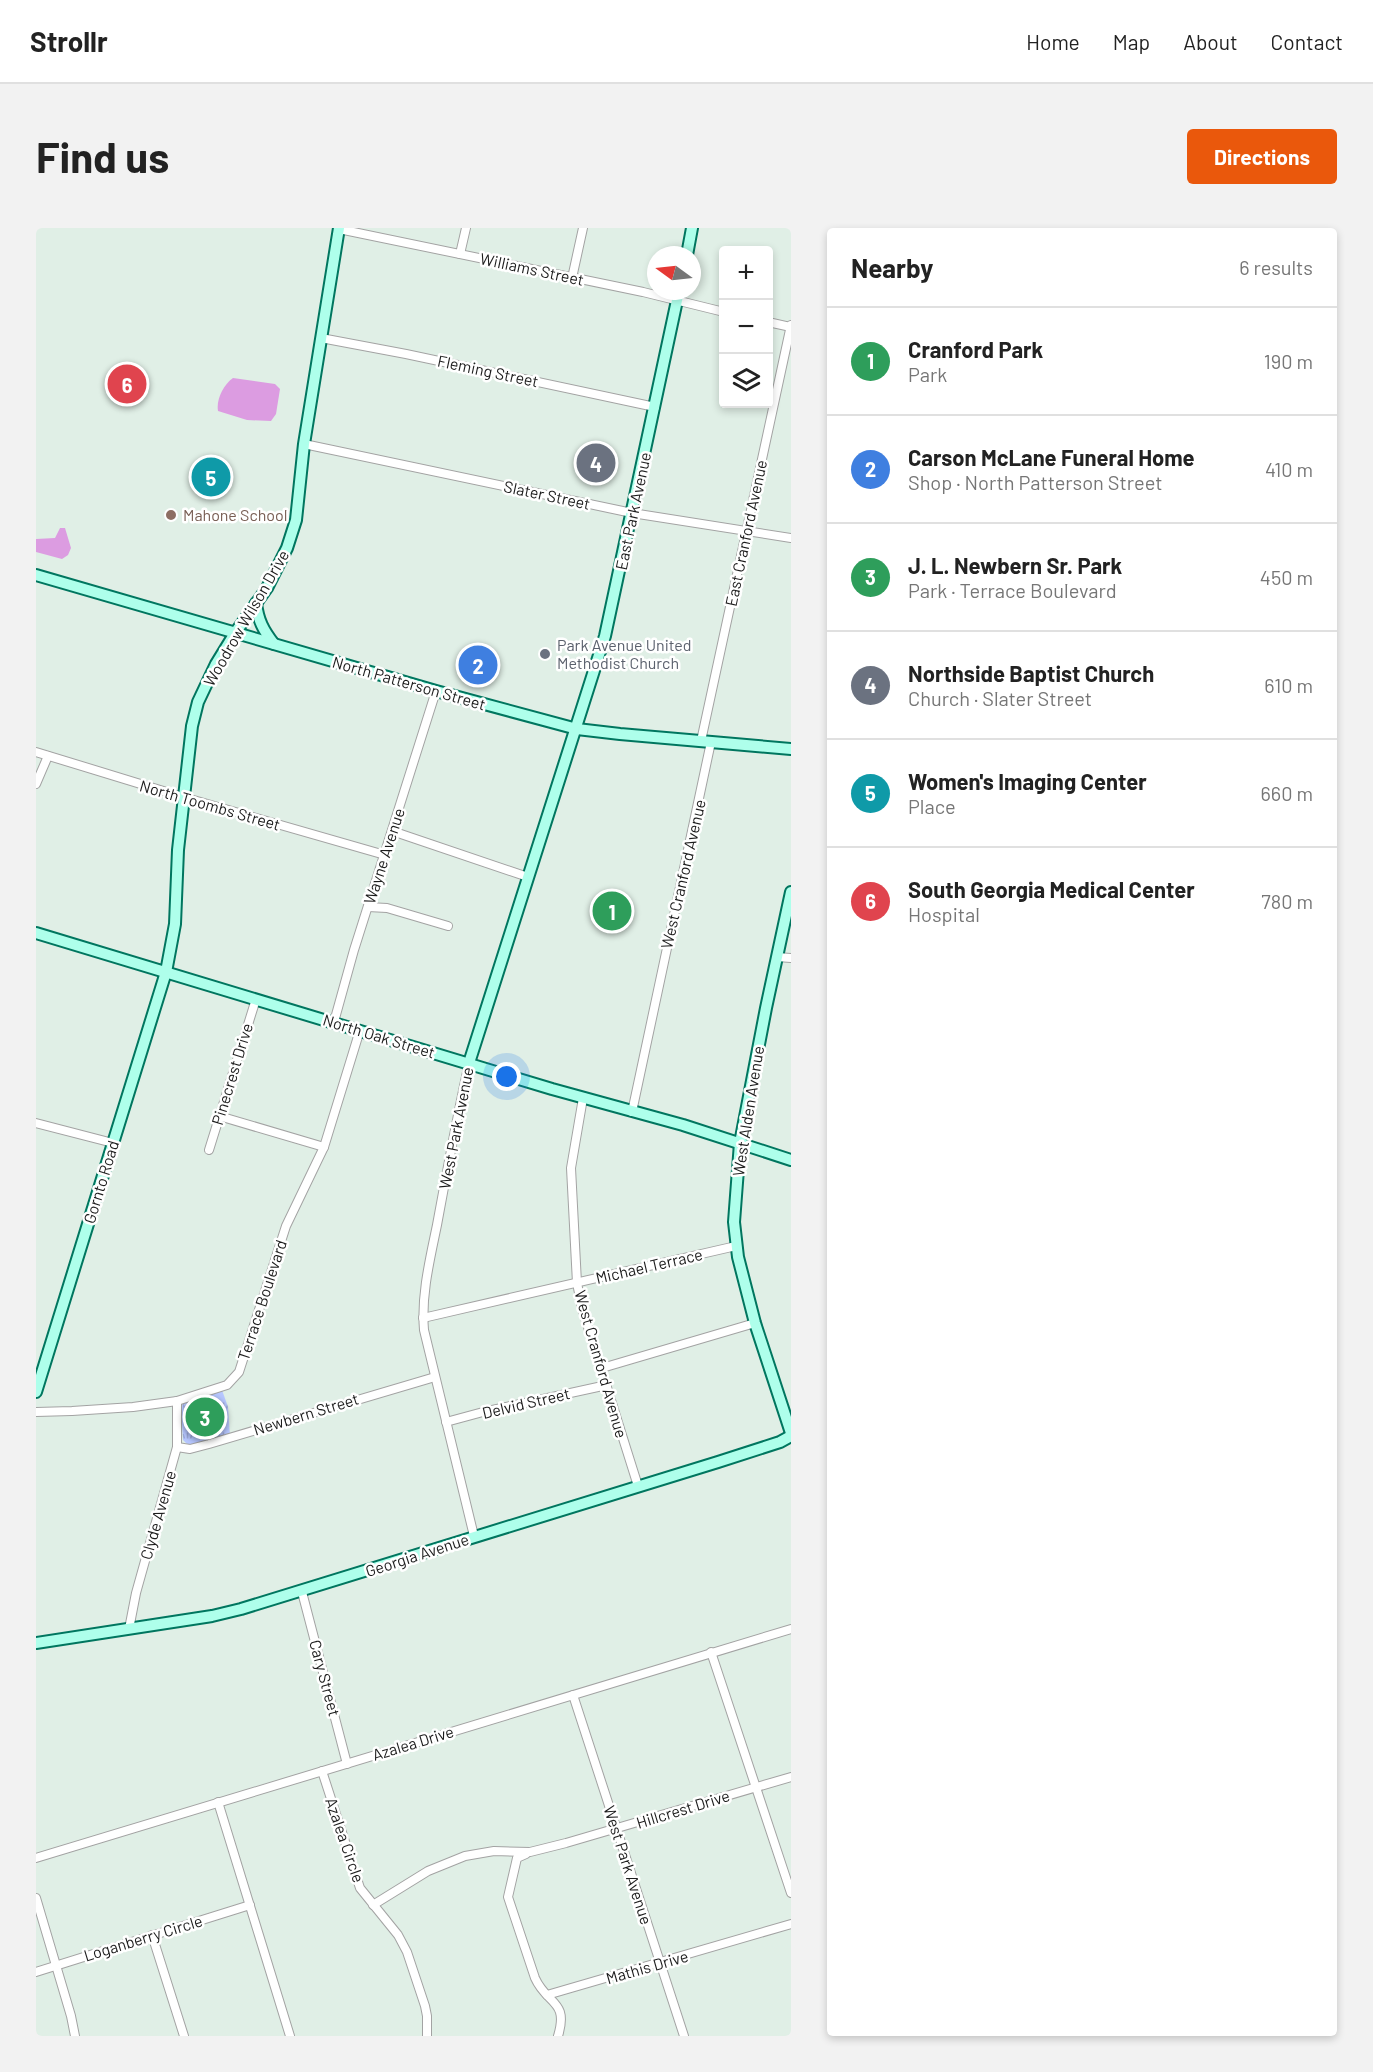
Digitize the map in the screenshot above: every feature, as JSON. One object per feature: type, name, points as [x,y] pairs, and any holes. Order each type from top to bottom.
[{"type":"main road","name":"Woodrow Wilson Drive","points":[[166,972],[175,924],[178,850],[192,726],[198,702],[216,663],[267,588],[282,558],[296,520],[304,444],[339,228]]},
{"type":"main road","points":[[689,246],[692,228]]},
{"type":"main road","name":"East Park Avenue","points":[[577,729],[605,636],[677,300]]},
{"type":"main road","name":"North Patterson Street","points":[[36,575],[436,691],[577,729],[791,750]]},
{"type":"main road","points":[[256,603],[259,620],[274,644]]},
{"type":"main road","name":"West Park Avenue","points":[[469,1062],[577,729]]},
{"type":"main road","name":"West Alden Avenue","points":[[791,892],[740,1143],[734,1222],[736,1246],[756,1323],[791,1434]]},
{"type":"main road","name":"North Oak Street","points":[[36,933],[791,1160]]},
{"type":"main road","name":"Gornto Road","points":[[36,1389],[166,972]]},
{"type":"main road","name":"Georgia Avenue","points":[[36,1643],[212,1616],[302,1592],[474,1536],[780,1442],[791,1434]]},
{"type":"street","name":"Williams Street","points":[[339,228],[572,278],[647,291]]},
{"type":"street","points":[[460,254],[466,228]]},
{"type":"street","points":[[572,278],[583,228]]},
{"type":"street","name":"Williams Street","points":[[689,300],[719,311]]},
{"type":"street","points":[[773,323],[791,326]]},
{"type":"street","name":"East Cranford Avenue","points":[[706,742],[746,531],[791,326]]},
{"type":"street","name":"Fleming Street","points":[[321,338],[655,407]]},
{"type":"street","name":"Slater Street","points":[[304,444],[632,513],[791,538]]},
{"type":"street","name":"Wayne Avenue","points":[[334,1022],[354,950],[436,691]]},
{"type":"street","name":"West Cranford Avenue","points":[[632,1112],[706,742]]},
{"type":"street","name":"North Toombs Street","points":[[36,752],[385,855]]},
{"type":"street","points":[[36,784],[48,756]]},
{"type":"street","points":[[392,831],[528,877]]},
{"type":"street","points":[[368,907],[387,908],[448,926]]},
{"type":"street","points":[[777,957],[791,958]]},
{"type":"street","name":"Pinecrest Drive","points":[[209,1150],[255,999]]},
{"type":"street","name":"Terrace Boulevard","points":[[36,1412],[133,1407],[177,1401],[227,1384],[239,1372],[286,1226],[324,1147],[360,1030]]},
{"type":"street","name":"West Park Avenue","points":[[469,1062],[423,1303],[423,1318],[474,1536]]},
{"type":"street","name":"West Cranford Avenue","points":[[583,1098],[571,1168],[577,1283],[582,1308],[638,1486]]},
{"type":"street","points":[[219,1116],[324,1147]]},
{"type":"street","points":[[36,1123],[112,1143]]},
{"type":"street","name":"Michael Terrace","points":[[423,1318],[736,1246]]},
{"type":"street","points":[[602,1368],[756,1323]]},
{"type":"street","name":"Newbern Street","points":[[177,1447],[190,1449],[435,1377]]},
{"type":"street","name":"Delvid Street","points":[[446,1422],[607,1385]]},
{"type":"street","name":"Clyde Avenue","points":[[129,1629],[136,1593],[177,1447],[177,1401]]},
{"type":"street","name":"Cary Street","points":[[302,1592],[347,1764]]},
{"type":"street","name":"Azalea Drive","points":[[36,1858],[791,1629]]},
{"type":"street","points":[[711,1652],[791,1893]]},
{"type":"street","name":"West Park Avenue","points":[[573,1695],[684,2036]]},
{"type":"street","name":"Azalea Circle","points":[[322,1771],[360,1888],[398,1935],[407,1952],[425,2006],[427,2036]]},
{"type":"street","name":"Hillcrest Drive","points":[[373,1905],[428,1871],[465,1856],[494,1851],[530,1852],[791,1777]]},
{"type":"street","points":[[219,1802],[290,2036]]},
{"type":"street","points":[[530,1852],[517,1858],[508,1897],[535,1978],[560,2009],[563,2021],[558,2036]]},
{"type":"street","points":[[36,1898],[75,2036]]},
{"type":"street","name":"Loganberry Circle","points":[[36,1972],[250,1905]]},
{"type":"street","name":"Mathis Drive","points":[[547,1995],[791,1924]]},
{"type":"street","points":[[152,1935],[184,2036]]},
{"type":"green space","points":[[222,1390],[228,1407],[230,1436],[190,1447],[183,1440],[181,1409],[183,1403]]},
{"type":"shaded area","points":[[233,378],[275,384],[280,389],[276,414],[271,421],[247,420],[218,411],[221,393]]},
{"type":"shaded area","points":[[60,528],[65,528],[71,548],[68,555],[62,559],[36,552],[36,539],[55,538]]},
{"type":"place","name":"South Georgia Medical Center","points":[[127,384]]},
{"type":"place","name":"Northside Baptist Church","points":[[596,463]]},
{"type":"place","name":"Women's Imaging Center","points":[[211,477]]},
{"type":"place","name":"Mahone School","points":[[171,515]]},
{"type":"place","name":"Park Avenue United Methodist Church","points":[[545,654]]},
{"type":"place","name":"Carson McLane Funeral Home","points":[[478,665]]},
{"type":"place","name":"Cranford Park","points":[[612,911]]},
{"type":"place","name":"J. L. Newbern Sr. Park","points":[[205,1417]]}]
